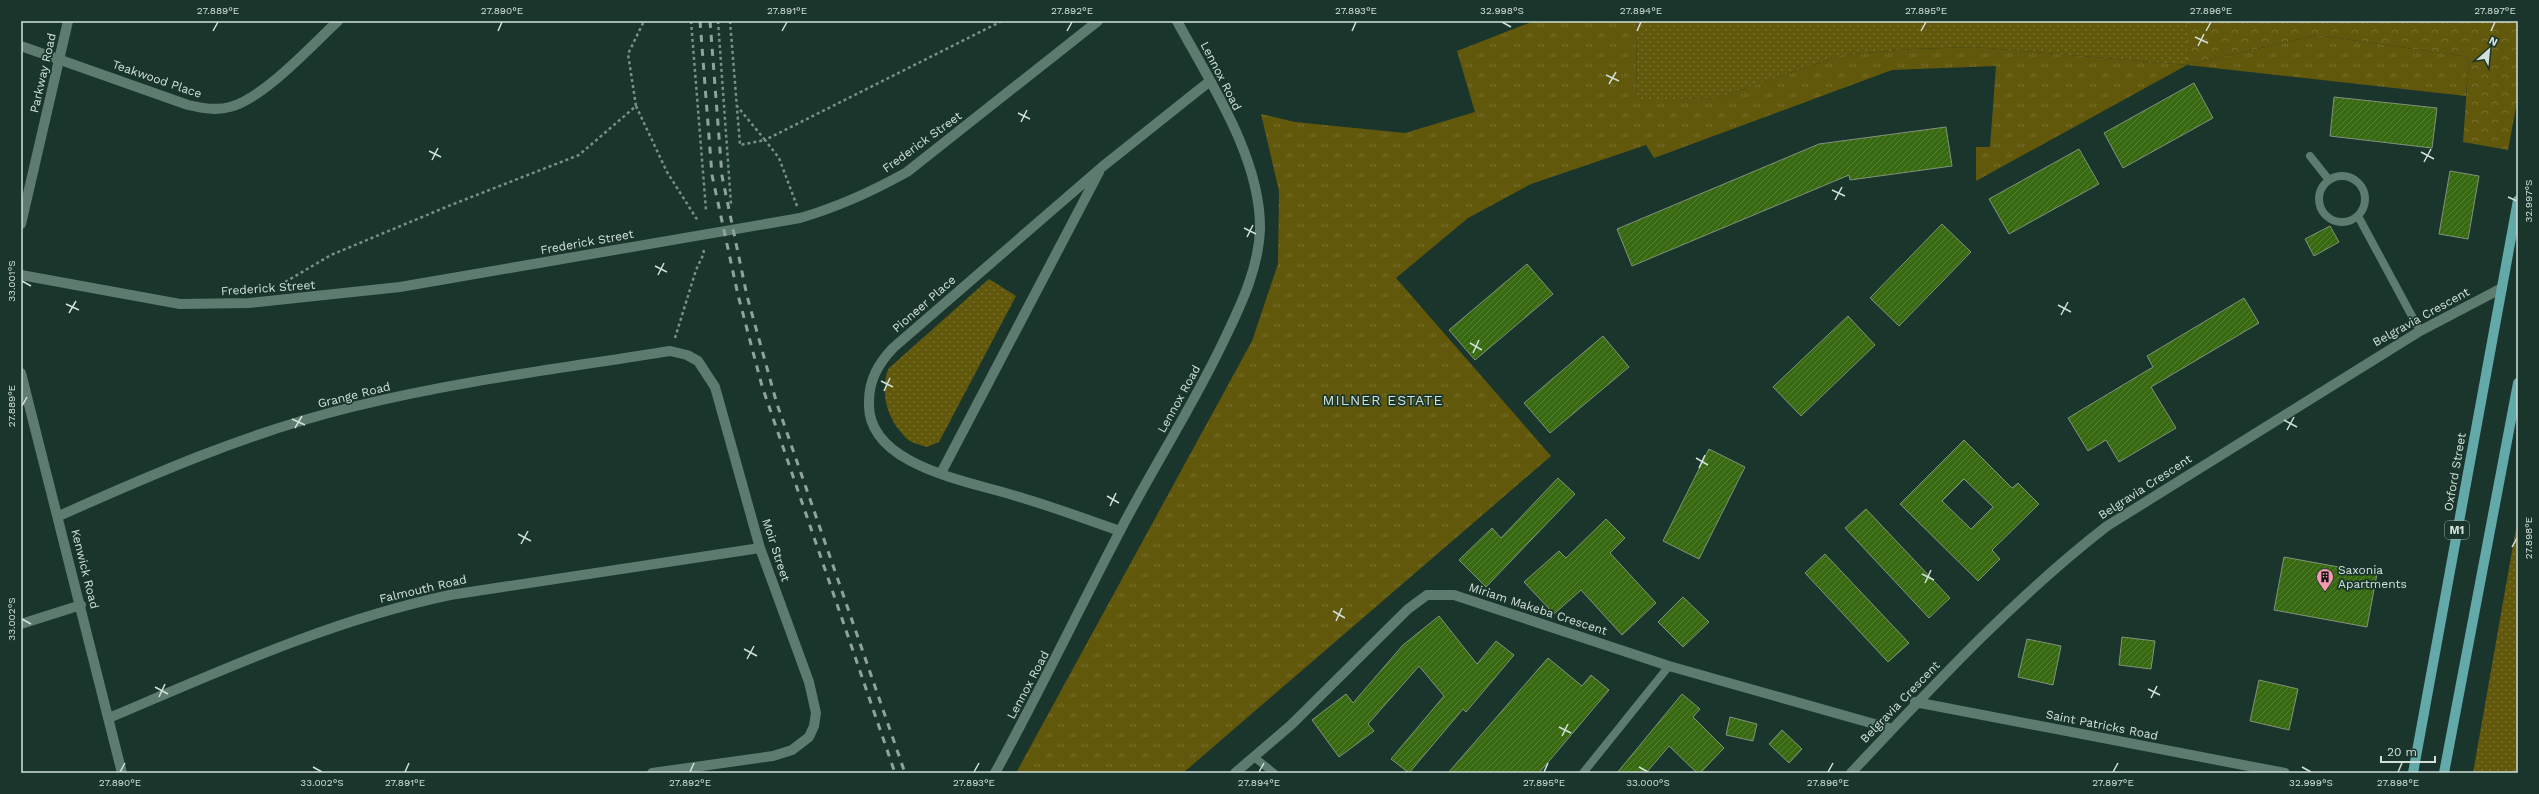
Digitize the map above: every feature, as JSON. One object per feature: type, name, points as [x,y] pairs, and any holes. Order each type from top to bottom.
[{"type":"main road","name":"Oxford Street","points":[[2412,773],[2518,200]]},
{"type":"main road","points":[[2444,773],[2518,383]]},
{"type":"street","name":"Parkway Road","points":[[21,224],[68,21]]},
{"type":"street","name":"Teakwood Place","points":[[21,46],[188,105],[201,108],[230,107],[248,100],[268,85],[338,21]]},
{"type":"street","name":"Frederick Street","points":[[21,275],[180,304],[249,303],[400,287],[700,236],[825,211],[876,190],[908,172],[1098,21]]},
{"type":"street","name":"Lennox Road","points":[[995,773],[1036,699],[1120,531],[1211,370],[1243,297],[1258,248],[1260,228],[1257,194],[1238,137],[1210,81],[1177,21]]},
{"type":"street","name":"Pioneer Place","points":[[1120,531],[910,463],[882,440],[873,425],[868,407],[869,390],[874,372],[893,348],[1102,167],[1210,81]]},
{"type":"street","name":"Pioneer Place","points":[[941,473],[1102,167]]},
{"type":"street","name":"Belgravia Crescent","points":[[1851,773],[1915,702],[2032,590],[2075,551],[2107,526],[2420,330],[2502,288]]},
{"type":"street","name":"Grange Road","points":[[59,516],[196,456],[263,433],[352,407],[457,385],[670,351]]},
{"type":"street","name":"Moir Street","points":[[652,773],[773,756],[792,750],[805,742],[814,726],[816,714],[809,682],[760,548],[715,387],[698,361],[687,355],[670,351]]},
{"type":"street","name":"Kenwick Road","points":[[21,373],[23,389],[59,516],[122,773]]},
{"type":"street","name":"Falmouth Road","points":[[109,718],[307,637],[410,603],[450,594],[760,548]]},
{"type":"street","name":"Miriam Makeba Crescent","points":[[1235,773],[1291,724],[1408,609],[1427,595],[1454,595],[1669,666],[1892,729]]},
{"type":"street","points":[[21,624],[81,605]]},
{"type":"street","name":"Saint Patricks Road","points":[[1915,702],[2285,773]]},
{"type":"lane","points":[[2310,156],[2329,180]]},
{"type":"lane","points":[[2335,177],[2349,177],[2360,185],[2365,197],[2365,205],[2358,216],[2351,220],[2337,221],[2324,213],[2321,207],[2320,192],[2329,180],[2335,177]]},
{"type":"lane","points":[[2358,216],[2420,330]]},
{"type":"lane","points":[[1583,773],[1669,666]]},
{"type":"lane","points":[[1254,757],[1274,773]]},
{"type":"path","points":[[644,21],[628,54],[636,106],[666,172],[698,222],[700,236]]},
{"type":"path","points":[[691,21],[706,210]]},
{"type":"path","points":[[718,21],[731,204]]},
{"type":"path","points":[[730,21],[740,145],[765,140],[1002,21]]},
{"type":"path","points":[[276,287],[331,255],[451,205],[579,155],[636,106]]},
{"type":"path","points":[[737,106],[779,158],[795,199]]},
{"type":"path","points":[[670,351],[682,318],[696,270],[704,253]]},
{"type":"green space","points":[[1534,21],[1636,21],[1637,99],[1718,98],[1842,55],[1913,49],[1975,47],[2187,65],[1976,181],[1976,147],[1990,147],[1996,66],[1892,70],[1654,158],[1646,145],[1531,184],[1468,218],[1396,278],[1551,456],[1183,773],[1016,773],[1252,341],[1278,264],[1279,191],[1261,114],[1295,122],[1405,133],[1475,112],[1457,51]]},
{"type":"green space","points":[[1636,21],[2187,21],[2187,65],[1975,47],[1913,49],[1842,55],[1718,98],[1637,100]]},
{"type":"green space","points":[[2187,21],[2518,21],[2518,96],[2508,150],[2463,142],[2469,57],[2317,35],[2187,65]]},
{"type":"green space","points":[[2317,35],[2469,57],[2466,96],[2187,65]]},
{"type":"green space","points":[[989,279],[1016,296],[939,442],[927,447],[916,444],[906,438],[899,431],[890,415],[885,397],[888,369]]},
{"type":"green space","points":[[2518,520],[2518,773],[2473,773],[2515,534]]},
{"type":"building","points":[[2194,83],[2213,118],[2123,168],[2104,133]]},
{"type":"building","points":[[2334,97],[2437,108],[2432,148],[2330,136]]},
{"type":"building","points":[[1946,127],[1952,166],[1850,180],[1849,175],[1632,266],[1617,229],[1819,144]]},
{"type":"building","points":[[2079,149],[2099,184],[2009,234],[1989,199]]},
{"type":"building","points":[[2450,171],[2479,176],[2468,239],[2439,234]]},
{"type":"building","points":[[1942,224],[1971,252],[1899,326],[1870,298]]},
{"type":"building","points":[[2330,226],[2339,242],[2314,256],[2305,239]]},
{"type":"building","points":[[1527,264],[1553,294],[1475,360],[1449,330]]},
{"type":"building","points":[[2244,298],[2259,323],[2151,387],[2176,428],[2119,462],[2106,440],[2088,451],[2068,418],[2153,367],[2147,356]]},
{"type":"building","points":[[1848,316],[1875,345],[1801,416],[1773,387]]},
{"type":"building","points":[[1603,336],[1629,367],[1550,433],[1524,403]]},
{"type":"building","points":[[1964,440],[2012,488],[2018,483],[2039,504],[1992,550],[2000,559],[1978,581],[1900,504]],"holes":[[[1964,479],[1993,507],[1971,529],[1942,501]]]},
{"type":"building","points":[[1709,449],[1745,467],[1699,559],[1663,541]]},
{"type":"building","points":[[1558,478],[1575,494],[1486,587],[1459,560],[1492,528],[1501,538]]},
{"type":"building","points":[[1866,509],[1950,598],[1929,618],[1845,528]]},
{"type":"building","points":[[1606,519],[1625,538],[1610,553],[1656,603],[1622,635],[1581,590],[1554,614],[1524,582],[1559,551],[1566,558]]},
{"type":"building","points":[[1825,554],[1909,643],[1888,662],[1805,573]]},
{"type":"building","name":"Saxonia Apartments","points":[[2284,557],[2377,574],[2367,627],[2274,610]]},
{"type":"building","points":[[1683,597],[1709,622],[1683,647],[1658,622]]},
{"type":"building","points":[[1439,616],[1477,664],[1496,641],[1514,655],[1466,712],[1463,709],[1409,773],[1391,759],[1444,696],[1419,666],[1368,724],[1374,731],[1339,757],[1312,720],[1346,694],[1353,703],[1403,645]]},
{"type":"building","points":[[2122,637],[2155,641],[2151,669],[2119,665]]},
{"type":"building","points":[[2027,639],[2061,646],[2053,685],[2018,677]]},
{"type":"building","points":[[1548,658],[1582,686],[1591,675],[1609,690],[1539,773],[1448,773]]},
{"type":"building","points":[[2259,680],[2298,689],[2289,730],[2250,721]]},
{"type":"building","points":[[1682,694],[1700,709],[1693,717],[1724,748],[1700,773],[1697,773],[1669,746],[1646,773],[1617,773]]},
{"type":"building","points":[[1730,717],[1757,724],[1753,741],[1726,735]]},
{"type":"building","points":[[1782,730],[1802,749],[1789,763],[1769,744]]},
{"type":"railway","points":[[700,21],[712,175],[738,295],[762,386],[895,773]]},
{"type":"railway","points":[[710,21],[722,176],[747,296],[777,404],[905,773]]},
{"type":"place","name":"Saxonia Apartments","points":[[2325,592]]},
{"type":"district","name":"MILNER ESTATE","points":[[1383,400]]}]
